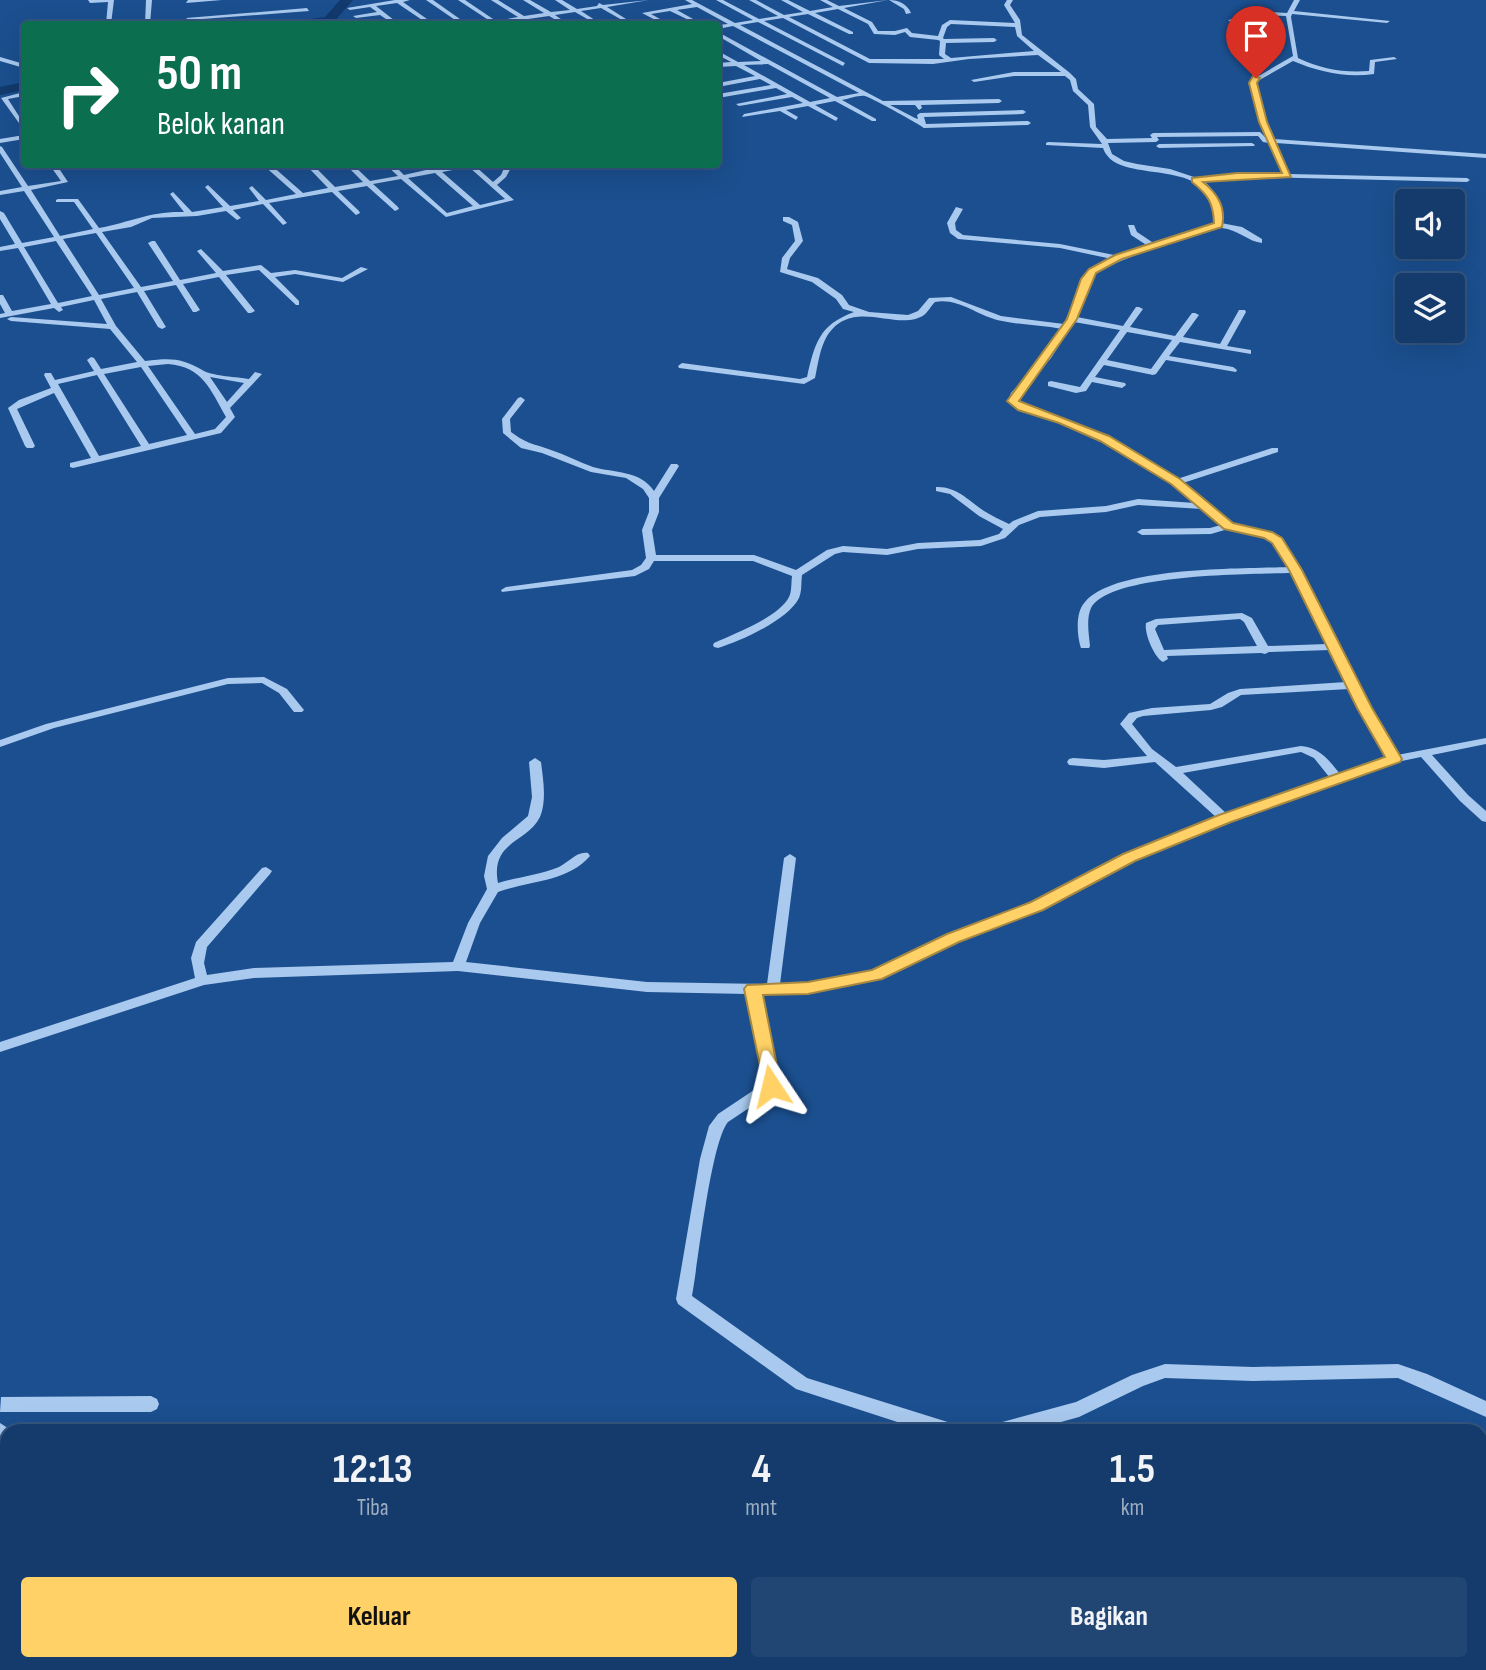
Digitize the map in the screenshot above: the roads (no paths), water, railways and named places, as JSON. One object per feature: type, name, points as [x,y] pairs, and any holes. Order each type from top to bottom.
[{"type":"street","points":[[90,1],[110,0],[106,16],[108,21]]},
{"type":"street","points":[[148,21],[149,0]]},
{"type":"street","points":[[219,0],[188,1],[189,21],[307,10]]},
{"type":"street","points":[[359,0],[353,8],[407,0]]},
{"type":"street","points":[[429,0],[460,21]]},
{"type":"street","points":[[461,0],[492,21]]},
{"type":"street","points":[[494,0],[528,21]]},
{"type":"street","points":[[526,0],[561,21]]},
{"type":"street","points":[[558,0],[594,21]]},
{"type":"street","points":[[590,0],[627,21]]},
{"type":"street","points":[[513,21],[626,1],[646,0]]},
{"type":"street","points":[[688,0],[913,120],[1023,112]]},
{"type":"street","points":[[719,0],[843,64]]},
{"type":"street","points":[[752,0],[869,61],[951,60],[1038,53]]},
{"type":"street","points":[[784,0],[851,33]]},
{"type":"street","points":[[823,0],[870,23],[876,33],[907,30],[910,35],[942,39],[995,40]]},
{"type":"street","points":[[721,27],[839,8],[865,1],[885,0]]},
{"type":"street","points":[[892,0],[908,13]]},
{"type":"street","points":[[1010,0],[1007,5],[1019,35],[1038,53],[1068,74],[1074,80],[1075,90],[1091,104],[1093,127],[1105,143],[1109,155],[1125,165],[1164,169],[1195,180],[1213,194],[1217,205],[1218,225]]},
{"type":"street","points":[[1288,176],[1268,141],[1253,81],[1297,55],[1290,14],[1297,0]]},
{"type":"street","points":[[398,1],[426,21]]},
{"type":"street","points":[[626,1],[661,21]]},
{"type":"street","points":[[188,10],[301,2]]},
{"type":"street","points":[[371,5],[390,20]]},
{"type":"street","points":[[646,13],[697,5]]},
{"type":"street","points":[[671,9],[694,21]]},
{"type":"street","points":[[356,16],[381,13]]},
{"type":"street","points":[[1231,20],[1247,20],[1252,13],[1387,21]]},
{"type":"street","points":[[384,21],[390,20]]},
{"type":"street","points":[[951,60],[942,55],[944,26],[950,22],[1017,25]]},
{"type":"street","points":[[721,36],[874,120]]},
{"type":"street","points":[[721,65],[769,62],[848,49]]},
{"type":"street","points":[[721,54],[836,119]]},
{"type":"street","points":[[0,59],[21,65]]},
{"type":"street","points":[[1294,59],[1319,69],[1356,74],[1372,73],[1372,61],[1394,59]]},
{"type":"street","points":[[721,72],[746,68]]},
{"type":"street","points":[[974,80],[1016,74],[1068,74]]},
{"type":"street","points":[[721,84],[762,77]]},
{"type":"street","points":[[721,95],[777,86]]},
{"type":"street","points":[[759,120],[747,115],[865,94]]},
{"type":"street","points":[[21,95],[4,102],[21,124]]},
{"type":"street","points":[[739,104],[793,95]]},
{"type":"street","points":[[881,103],[999,102]]},
{"type":"street","points":[[918,103],[925,126],[1028,123]]},
{"type":"street","points":[[780,109],[796,118]]},
{"type":"street","points":[[1164,153],[1153,135],[1260,134],[1268,141],[1486,156]]},
{"type":"street","points":[[0,141],[21,138]]},
{"type":"street","points":[[1048,144],[1252,145]]},
{"type":"street","points":[[0,148],[97,298],[112,327],[142,363],[193,437]]},
{"type":"street","points":[[0,194],[65,182],[55,168]]},
{"type":"street","points":[[270,168],[302,196]]},
{"type":"street","points":[[312,168],[356,213]]},
{"type":"street","points":[[352,168],[395,209]]},
{"type":"street","points":[[392,168],[446,215],[510,200],[474,168]]},
{"type":"street","points":[[433,168],[477,206]]},
{"type":"street","points":[[0,249],[128,225],[137,218],[229,208],[456,168]]},
{"type":"street","points":[[493,185],[508,168]]},
{"type":"street","points":[[1195,180],[1237,176],[1467,180]]},
{"type":"street","points":[[208,187],[237,218]]},
{"type":"street","points":[[252,188],[283,223]]},
{"type":"street","points":[[173,194],[190,214]]},
{"type":"street","points":[[58,201],[76,200],[162,327]]},
{"type":"street","points":[[959,209],[951,223],[953,231],[961,237],[1060,246],[1119,257]]},
{"type":"street","points":[[0,213],[67,322]]},
{"type":"street","points":[[786,219],[795,224],[799,236],[782,267],[783,270],[815,280],[839,297],[846,307],[861,312],[909,317],[921,313],[932,300],[943,298],[975,306],[998,318],[1065,327]]},
{"type":"street","points":[[1259,241],[1239,229],[1218,225],[1119,257],[1089,275],[1072,319],[1048,356],[1014,395],[1012,401],[1022,408],[1063,421],[1105,439],[1176,482],[1228,526],[1274,538],[1296,570],[1332,647],[1394,759]]},
{"type":"street","points":[[1130,226],[1134,233],[1153,246]]},
{"type":"street","points":[[152,243],[196,310]]},
{"type":"street","points":[[201,251],[251,312]]},
{"type":"street","points":[[247,258],[261,267],[296,303]]},
{"type":"street","points":[[0,318],[261,267]]},
{"type":"street","points":[[268,275],[295,272],[343,280],[364,269]]},
{"type":"street","points":[[0,296],[10,314]]},
{"type":"street","points":[[1051,384],[1080,390],[1104,362],[1139,309]]},
{"type":"street","points":[[682,366],[801,382],[811,378],[818,343],[832,325],[861,312]]},
{"type":"street","points":[[1222,347],[1242,312]]},
{"type":"street","points":[[1104,362],[1152,372],[1195,315]]},
{"type":"street","points":[[0,318],[112,327]]},
{"type":"street","points":[[1072,319],[1248,352]]},
{"type":"street","points":[[1164,357],[1233,370]]},
{"type":"street","points":[[91,360],[147,448]]},
{"type":"street","points":[[30,446],[12,408],[52,383],[142,363],[188,364],[201,373],[231,416],[223,428],[73,465]]},
{"type":"street","points":[[201,373],[254,378],[226,408]]},
{"type":"street","points":[[1091,379],[1122,385]]},
{"type":"street","points":[[52,383],[96,459]]},
{"type":"street","points":[[521,400],[506,419],[507,433],[524,446],[594,470],[629,475],[647,487],[654,498]]},
{"type":"street","points":[[1176,482],[1275,450]]},
{"type":"street","points":[[506,590],[635,573],[645,567],[651,558],[647,530],[654,512],[654,498],[674,466]]},
{"type":"street","points":[[939,489],[953,492],[982,514],[1010,530]]},
{"type":"street","points":[[797,574],[831,552],[843,549],[887,551],[918,546],[967,545],[993,540],[1016,523],[1038,514],[1106,509],[1138,502],[1205,506]]},
{"type":"street","points":[[1142,532],[1207,531],[1228,526]]},
{"type":"street","points":[[651,558],[754,558],[797,574]]},
{"type":"street","points":[[1085,646],[1086,606],[1107,589],[1155,578],[1296,570]]},
{"type":"street","points":[[718,645],[748,631],[787,606],[795,596],[797,574]]},
{"type":"street","points":[[1265,651],[1248,620],[1236,615],[1156,622],[1150,625],[1162,656],[1265,651],[1332,647]]},
{"type":"street","points":[[0,744],[50,726],[228,681],[264,680],[284,691],[298,710]]},
{"type":"street","points":[[1225,819],[1132,734],[1126,724],[1133,715],[1159,710],[1214,707],[1228,696],[1240,692],[1352,685]]},
{"type":"street","points":[[0,1047],[200,975],[460,960],[647,987],[808,988],[876,975],[953,938],[1037,906],[1129,857],[1225,819],[1394,759],[1431,760],[1486,741]]},
{"type":"street","points":[[1174,771],[1301,748],[1318,754],[1337,779]]},
{"type":"street","points":[[1073,762],[1104,764],[1157,758]]},
{"type":"street","points":[[1431,760],[1486,818]]},
{"type":"street","points":[[460,960],[474,923],[493,889],[489,874],[494,853],[533,818],[536,811],[538,797],[535,762]]},
{"type":"street","points":[[493,889],[540,879],[577,863],[584,856]]},
{"type":"street","points":[[773,989],[790,858]]},
{"type":"street","points":[[200,975],[196,954],[206,938],[266,871]]},
{"type":"street","points":[[753,989],[771,1086],[723,1118],[716,1126],[707,1159],[684,1299],[802,1384],[929,1424]]},
{"type":"street","points":[[1024,1424],[1079,1409],[1138,1380],[1165,1371],[1253,1374],[1398,1371],[1414,1375],[1486,1409]]},
{"type":"street","points":[[0,1398],[0,1407],[151,1404]]},
{"type":"waterway","points":[[322,21],[329,20],[347,0]]},
{"type":"waterway","points":[[0,91],[21,87]]}]
